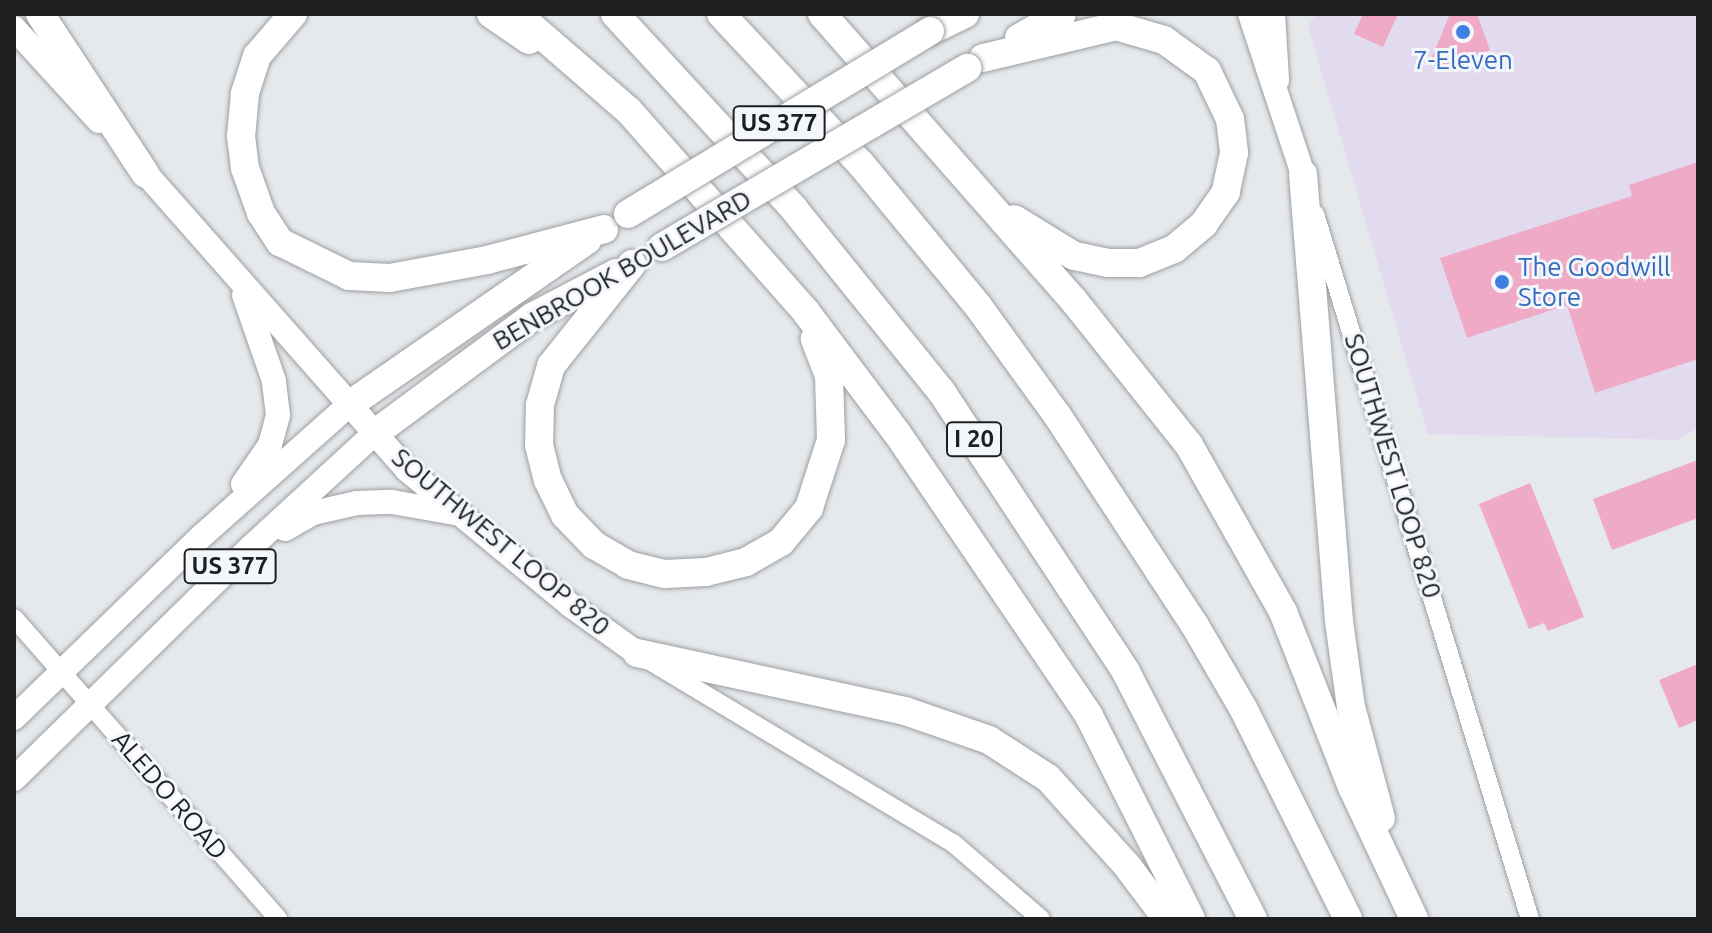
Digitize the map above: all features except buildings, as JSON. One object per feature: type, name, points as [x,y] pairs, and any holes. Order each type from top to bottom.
[{"type":"highway","points":[[40,14],[145,173]]},
{"type":"highway","points":[[293,14],[257,56],[245,94],[241,136],[245,168],[261,213],[280,242],[349,276],[390,278],[474,263],[604,229]]},
{"type":"highway","points":[[491,14],[566,69],[604,87]]},
{"type":"highway","points":[[517,14],[604,87],[806,312],[897,433],[1089,716],[1191,919]]},
{"type":"highway","name":"I 20","points":[[615,14],[794,209],[941,391],[1126,672],[1253,919]]},
{"type":"highway","points":[[721,14],[861,164],[978,306],[1057,415],[1208,648],[1348,919]]},
{"type":"highway","points":[[822,14],[1189,445],[1283,612],[1352,787],[1414,919]]},
{"type":"highway","name":"BENBROOK BOULEVARD","points":[[349,405],[604,229],[938,25],[965,14]]},
{"type":"highway","name":"BENBROOK BOULEVARD","points":[[374,434],[532,317],[662,247],[1062,14]]},
{"type":"highway","points":[[1271,14],[1275,80]]},
{"type":"highway","points":[[975,63],[1116,26],[1164,40],[1207,71],[1230,119],[1234,153],[1226,192],[1204,224],[1174,249],[1139,263],[1074,256],[986,203]]},
{"type":"highway","points":[[1303,174],[1351,707],[1400,885]]},
{"type":"highway","points":[[632,264],[551,366],[540,405],[539,445],[548,480],[565,515],[594,545],[628,565],[665,574],[746,562],[781,542],[809,508],[823,477],[834,410],[829,376],[806,312]]},
{"type":"highway","points":[[637,653],[905,711],[989,740],[1048,778],[1128,867],[1167,919]]},
{"type":"main road","name":"SOUTHWEST LOOP 820","points":[[1250,14],[1275,80],[1303,174]]},
{"type":"main road","name":"SOUTHWEST LOOP 820","points":[[14,28],[374,434],[456,513],[637,653]]},
{"type":"main road","points":[[203,535],[262,460],[276,429],[274,381],[240,286]]},
{"type":"main road","name":"BENBROOK BOULEVARD","points":[[14,718],[203,535],[349,405]]},
{"type":"main road","name":"BENBROOK BOULEVARD","points":[[14,779],[251,547],[374,434]]},
{"type":"main road","points":[[251,547],[313,513],[357,503],[392,502],[456,513]]},
{"type":"street","name":"SOUTHWEST LOOP 820","points":[[1303,174],[1530,919]]},
{"type":"street","name":"ALEDO ROAD","points":[[14,618],[278,919]]},
{"type":"street","name":"SOUTHWEST LOOP 820","points":[[637,653],[953,843],[1041,919]]},
{"type":"shaded area","points":[[1316,14],[1698,14],[1698,428],[1676,440],[1428,434],[1308,26]]},
{"type":"place","name":"7-Eleven","points":[[1463,32]]},
{"type":"place","name":"The Goodwill Store","points":[[1502,282]]}]
